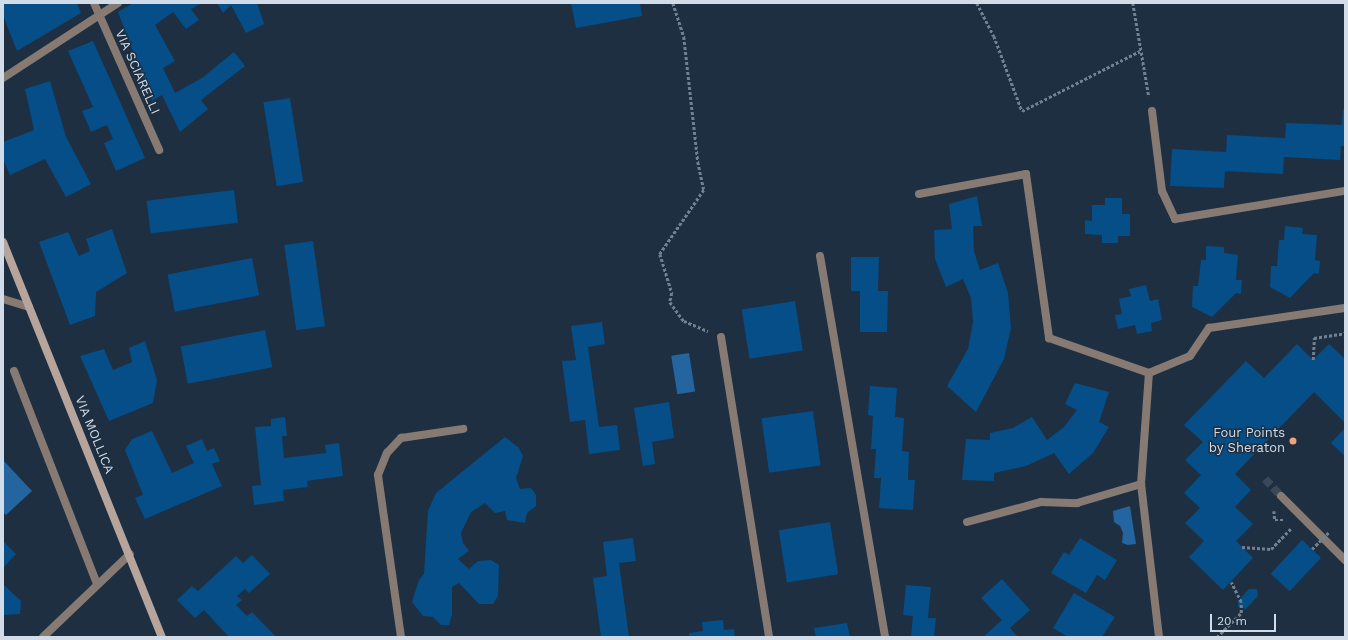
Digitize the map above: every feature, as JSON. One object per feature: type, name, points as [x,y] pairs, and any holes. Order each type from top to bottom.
[{"type":"street","name":"VIA SCIARELLI","points":[[94,3],[159,150]]},
{"type":"street","points":[[3,78],[118,3]]},
{"type":"street","points":[[1152,111],[1162,192],[1175,219],[1345,191]]},
{"type":"street","points":[[919,194],[1026,174],[1048,338],[1149,373],[1190,356],[1209,328],[1345,308]]},
{"type":"street","name":"VIA MOLLICA","points":[[3,242],[130,554],[162,637]]},
{"type":"street","points":[[820,256],[884,637]]},
{"type":"street","points":[[3,299],[29,307]]},
{"type":"street","points":[[721,337],[769,637]]},
{"type":"street","points":[[14,371],[97,584]]},
{"type":"street","points":[[1149,373],[1141,484],[1159,637]]},
{"type":"street","points":[[401,637],[378,475],[387,453],[401,438],[463,429]]},
{"type":"street","points":[[967,522],[1041,502],[1077,503],[1141,484]]},
{"type":"street","points":[[1281,496],[1345,560]]},
{"type":"street","points":[[43,637],[130,554]]},
{"type":"path","points":[[673,3],[684,37],[698,162],[704,190],[660,254],[672,293],[670,302],[684,321],[721,337]]},
{"type":"path","points":[[978,3],[994,36],[1022,111],[1140,51]]},
{"type":"path","points":[[1133,3],[1140,51],[1152,111]]},
{"type":"path","points":[[1313,360],[1314,338],[1345,333]]},
{"type":"path","points":[[1242,547],[1271,549],[1302,517]]},
{"type":"path","points":[[1312,549],[1330,531]]},
{"type":"path","points":[[1217,637],[1241,613],[1241,602],[1231,582]]},
{"type":"water","points":[[689,353],[695,392],[677,394],[671,356]]},
{"type":"water","points":[[3,460],[32,491],[6,515],[3,512]]},
{"type":"water","points":[[1130,506],[1136,544],[1128,545],[1122,543],[1123,533],[1120,526],[1114,522],[1113,511]]},
{"type":"building","points":[[3,3],[77,3],[81,13],[17,51],[3,15]]},
{"type":"building","points":[[133,3],[202,3],[191,9],[199,20],[186,29],[173,12],[155,25],[175,61],[163,68],[175,93],[202,78],[234,52],[245,66],[201,100],[208,109],[180,132],[162,95],[152,101],[118,12]]},
{"type":"building","points":[[217,3],[257,3],[264,24],[246,33],[231,5],[223,13]]},
{"type":"building","points":[[571,3],[640,3],[642,16],[576,28]]},
{"type":"building","points":[[93,41],[145,158],[116,171],[104,143],[113,139],[107,125],[91,132],[82,111],[93,107],[68,51]]},
{"type":"building","points":[[50,81],[66,137],[91,184],[66,197],[45,159],[10,175],[3,159],[3,142],[34,130],[25,89]]},
{"type":"building","points":[[290,98],[303,182],[277,186],[263,102]]},
{"type":"building","points":[[1343,109],[1345,109],[1345,146],[1341,146],[1340,160],[1284,157],[1283,174],[1225,171],[1224,188],[1170,186],[1172,149],[1226,152],[1227,135],[1285,138],[1286,123],[1342,125]]},
{"type":"building","points":[[234,190],[238,223],[151,233],[147,201]]},
{"type":"building","points":[[977,196],[982,226],[973,226],[974,251],[980,270],[998,263],[1008,293],[1011,328],[1004,359],[976,412],[947,386],[968,349],[973,322],[971,298],[963,279],[946,287],[935,259],[934,230],[952,229],[949,204]]},
{"type":"building","points":[[1105,198],[1122,198],[1122,214],[1130,214],[1130,236],[1118,236],[1118,243],[1102,243],[1102,235],[1085,234],[1085,220],[1092,221],[1092,205],[1105,205]]},
{"type":"building","points":[[1285,226],[1303,228],[1302,234],[1317,235],[1315,260],[1320,261],[1319,274],[1314,273],[1290,298],[1270,287],[1271,266],[1277,266],[1279,240],[1284,240]]},
{"type":"building","points":[[112,229],[127,273],[96,292],[95,316],[70,325],[39,242],[68,232],[79,256],[90,251],[86,239]]},
{"type":"building","points":[[313,241],[325,326],[296,330],[284,245]]},
{"type":"building","points":[[1206,246],[1224,247],[1224,253],[1238,255],[1236,280],[1242,280],[1241,294],[1236,293],[1212,317],[1192,307],[1193,286],[1198,286],[1201,260],[1206,260]]},
{"type":"building","points":[[851,257],[879,257],[878,291],[888,291],[887,332],[860,332],[860,291],[851,291]]},
{"type":"building","points":[[252,258],[259,295],[175,312],[168,274]]},
{"type":"building","points":[[1146,285],[1150,301],[1158,299],[1162,320],[1151,323],[1152,331],[1137,334],[1135,325],[1118,329],[1115,315],[1122,314],[1119,299],[1131,296],[1129,289]]},
{"type":"building","points":[[795,301],[803,350],[749,359],[742,309]]},
{"type":"building","points":[[602,322],[605,344],[588,347],[599,427],[617,425],[620,450],[589,454],[585,420],[570,422],[562,361],[576,360],[571,326]]},
{"type":"building","points":[[265,330],[272,367],[188,384],[181,346]]},
{"type":"building","points":[[145,341],[157,380],[153,403],[109,421],[80,356],[104,349],[113,370],[132,362],[129,348]]},
{"type":"building","points":[[1297,344],[1313,360],[1329,344],[1345,359],[1345,423],[1314,392],[1235,474],[1251,490],[1235,507],[1253,524],[1236,541],[1253,558],[1223,590],[1189,557],[1204,541],[1185,523],[1200,508],[1184,493],[1201,475],[1185,460],[1203,442],[1184,425],[1246,361],[1264,378]]},
{"type":"building","points":[[1075,383],[1109,392],[1099,422],[1109,427],[1093,453],[1069,474],[1054,453],[1026,466],[994,473],[994,481],[962,480],[966,439],[990,440],[990,433],[1013,428],[1032,417],[1047,440],[1064,427],[1077,410],[1065,404]]},
{"type":"building","points":[[870,386],[897,388],[895,417],[904,418],[902,451],[909,452],[908,480],[915,480],[913,510],[879,508],[881,478],[874,478],[876,449],[871,449],[873,416],[868,415]]},
{"type":"building","points":[[669,402],[674,438],[652,442],[655,464],[643,466],[634,408]]},
{"type":"building","points":[[813,411],[821,465],[769,473],[762,418]]},
{"type":"building","points":[[285,417],[287,436],[282,436],[284,458],[326,453],[325,445],[339,443],[343,476],[307,481],[308,487],[283,490],[284,501],[254,505],[252,486],[261,485],[255,427],[271,426],[271,419]]},
{"type":"building","points":[[1345,428],[1345,456],[1331,443]]},
{"type":"building","points":[[152,431],[172,473],[194,463],[186,446],[202,439],[207,451],[214,448],[220,461],[212,464],[222,486],[145,519],[135,498],[143,495],[125,450],[132,439]]},
{"type":"building","points":[[505,437],[519,448],[523,456],[516,478],[520,489],[531,488],[536,495],[536,506],[527,513],[525,523],[507,520],[505,511],[495,513],[485,503],[471,512],[461,533],[463,543],[469,551],[458,559],[469,569],[478,561],[491,560],[499,565],[498,596],[493,604],[479,604],[459,583],[452,587],[452,615],[449,625],[441,625],[433,617],[423,616],[412,602],[419,580],[424,574],[428,511],[436,493]]},
{"type":"building","points":[[830,522],[838,574],[787,582],[779,530]]},
{"type":"building","points":[[633,538],[636,561],[619,563],[629,637],[601,637],[593,578],[607,576],[603,542]]},
{"type":"building","points":[[1080,538],[1117,560],[1105,580],[1097,575],[1086,593],[1051,573],[1064,552],[1069,555]]},
{"type":"building","points":[[1302,540],[1321,558],[1290,591],[1271,574]]},
{"type":"building","points":[[3,541],[16,554],[3,568]]},
{"type":"building","points":[[252,555],[270,574],[249,593],[245,589],[237,596],[242,600],[236,605],[247,616],[252,612],[276,637],[229,637],[204,610],[195,618],[177,600],[192,586],[198,591],[236,556],[243,563]]},
{"type":"building","points":[[1002,579],[1030,610],[1010,628],[1018,637],[983,637],[1002,620],[981,598]]},
{"type":"building","points":[[3,584],[21,601],[20,614],[3,615]]},
{"type":"building","points":[[906,585],[931,587],[928,618],[936,618],[934,637],[911,637],[913,616],[903,615]]},
{"type":"building","points":[[1249,589],[1257,589],[1258,596],[1246,609],[1238,607],[1238,601]]},
{"type":"building","points":[[1074,593],[1115,617],[1102,637],[1068,637],[1053,628]]},
{"type":"building","points":[[723,620],[724,630],[734,629],[735,637],[689,637],[689,633],[703,631],[702,622]]},
{"type":"building","points":[[847,623],[850,637],[816,637],[814,628]]},
{"type":"tunnel","points":[[1265,479],[1281,496]]},
{"type":"place","name":"Four Points by Sheraton","points":[[1293,441]]}]
